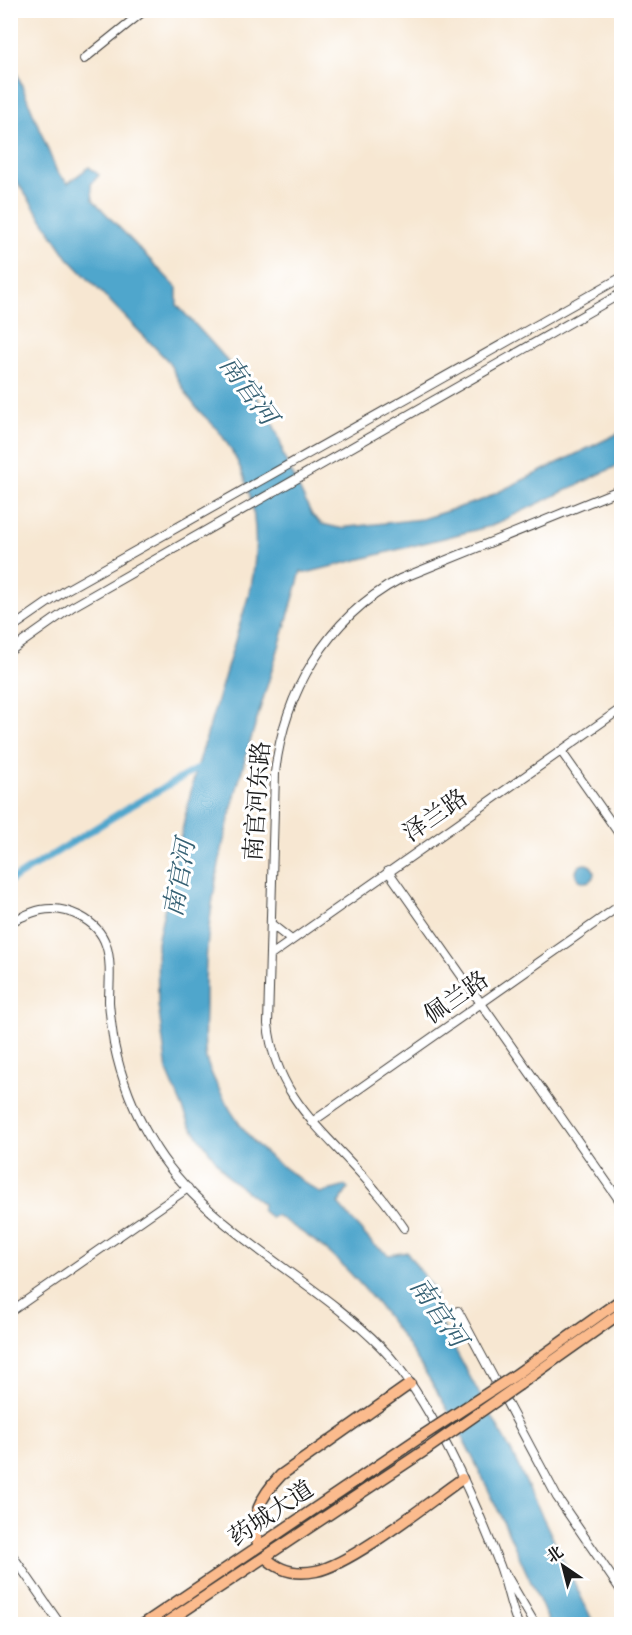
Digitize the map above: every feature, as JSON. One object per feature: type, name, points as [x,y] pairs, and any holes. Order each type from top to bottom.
[{"type":"main road","points":[[517,1380],[621,1299]]},
{"type":"main road","points":[[517,1380],[621,1312]]},
{"type":"main road","name":"药城大道","points":[[144,1624],[422,1436],[517,1380]]},
{"type":"main road","name":"药城大道","points":[[164,1624],[427,1449],[517,1380]]},
{"type":"main road","points":[[259,1546],[254,1524],[258,1507],[269,1488],[281,1475],[410,1384]]},
{"type":"main road","points":[[265,1557],[272,1564],[291,1572],[318,1571],[353,1554],[462,1479]]},
{"type":"street","points":[[84,59],[145,10]]},
{"type":"street","points":[[10,629],[66,590],[621,277]]},
{"type":"street","points":[[11,650],[72,607],[621,293]]},
{"type":"street","name":"南官河东路","points":[[404,1228],[376,1191],[312,1122],[288,1090],[270,1047],[268,1024],[275,773],[279,738],[297,690],[319,650],[367,600],[400,579],[621,489]]},
{"type":"street","name":"泽兰路","points":[[271,955],[290,939],[621,708]]},
{"type":"street","points":[[561,751],[621,838]]},
{"type":"street","points":[[388,871],[621,1204]]},
{"type":"street","name":"佩兰路","points":[[312,1122],[621,904]]},
{"type":"street","points":[[10,922],[40,910],[54,909],[75,913],[90,923],[101,935],[106,945],[109,962],[109,1005],[122,1080],[152,1142],[198,1200],[381,1347],[410,1384],[429,1413],[462,1479],[500,1567],[518,1624]]},
{"type":"street","points":[[271,924],[290,939]]},
{"type":"street","points":[[10,1312],[188,1188]]},
{"type":"street","points":[[458,1311],[556,1497],[621,1592]]},
{"type":"street","points":[[10,1552],[60,1624]]},
{"type":"street","points":[[500,1567],[518,1592],[535,1624]]},
{"type":"water","name":"南官河","points":[[10,56],[57,172],[68,183],[89,167],[99,175],[91,184],[93,200],[177,288],[177,305],[223,355],[256,397],[279,437],[283,455],[312,515],[322,524],[339,528],[422,519],[482,500],[621,432],[621,464],[491,526],[306,573],[301,571],[224,838],[207,947],[205,1023],[207,1063],[232,1113],[252,1140],[275,1162],[320,1193],[346,1186],[348,1189],[338,1204],[373,1244],[389,1255],[407,1252],[436,1293],[431,1306],[512,1453],[594,1624],[550,1624],[459,1430],[403,1338],[371,1296],[335,1258],[276,1215],[271,1218],[262,1210],[263,1204],[229,1178],[190,1125],[167,1071],[158,1005],[157,942],[193,782],[251,587],[255,548],[253,511],[243,475],[223,437],[193,404],[168,361],[68,258],[15,179],[10,167]]},
{"type":"water","points":[[585,864],[591,867],[594,873],[591,879],[585,882],[579,879],[576,873],[579,867]]},
{"type":"waterway","points":[[10,881],[131,806],[204,765]]}]
